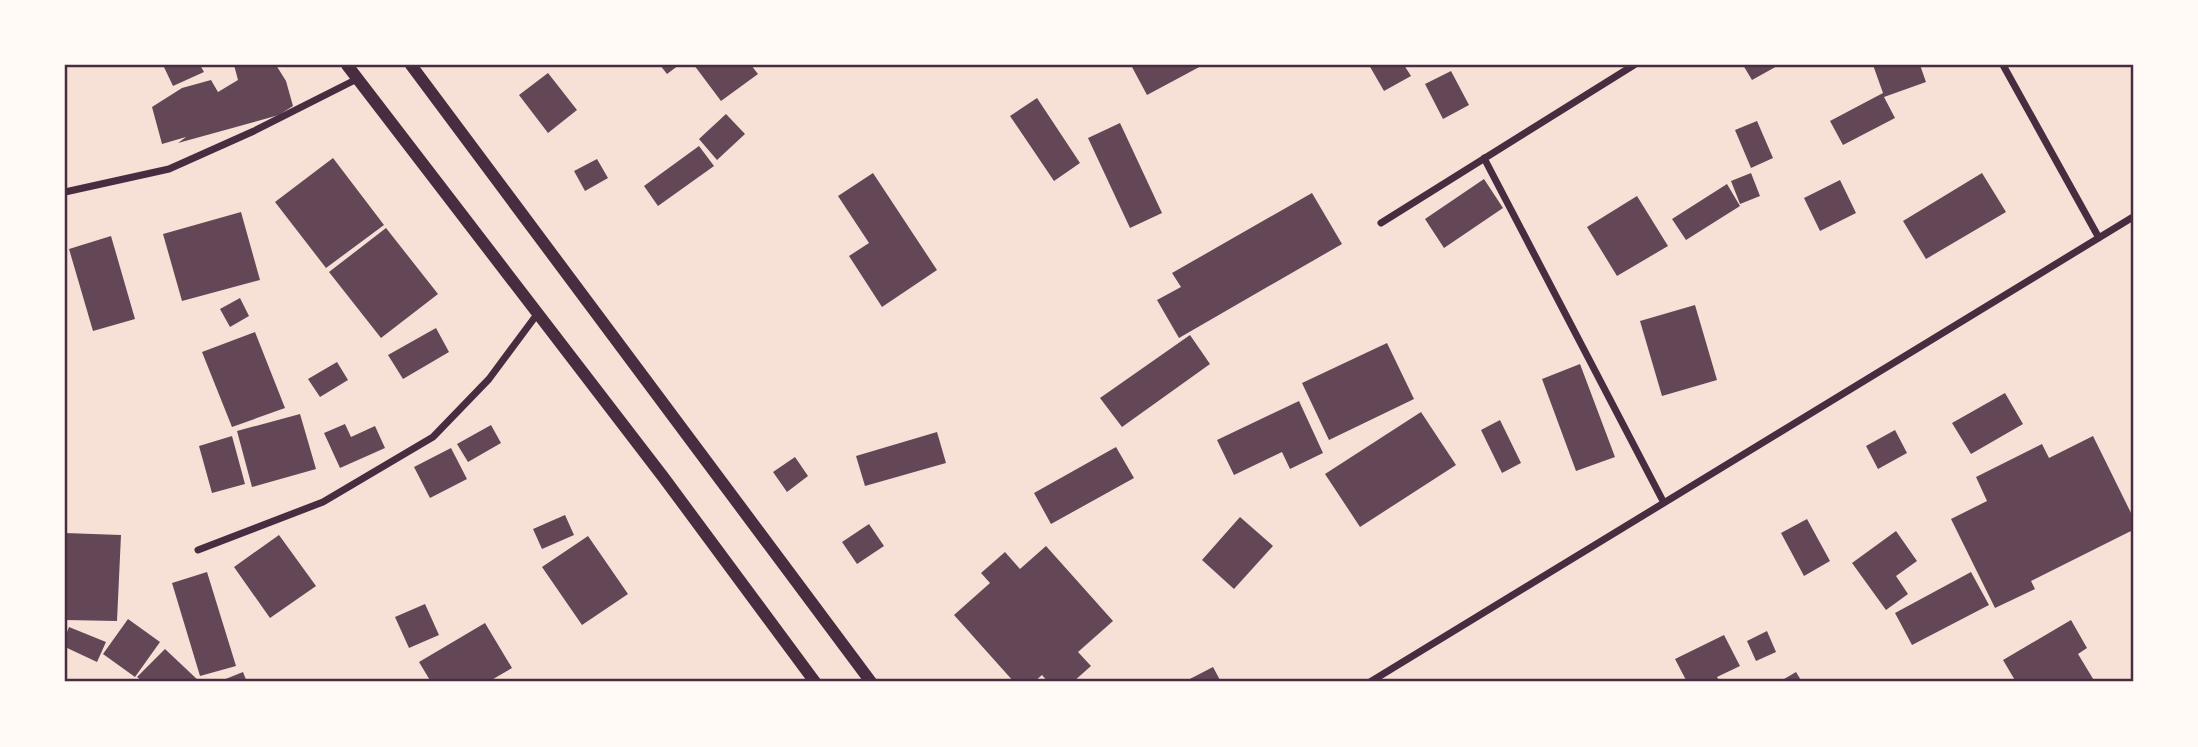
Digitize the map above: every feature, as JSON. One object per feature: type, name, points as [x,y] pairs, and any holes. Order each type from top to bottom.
[{"type":"street","points":[[347,65],[664,478],[815,682]]},
{"type":"street","points":[[411,65],[871,682]]},
{"type":"street","points":[[1381,223],[1634,65]]},
{"type":"street","points":[[2003,65],[2099,238]]},
{"type":"street","points":[[65,192],[169,169],[254,131],[357,79]]},
{"type":"street","points":[[1484,158],[1664,503]]},
{"type":"street","points":[[1370,682],[2133,217]]},
{"type":"street","points":[[198,550],[323,502],[433,437],[489,379],[537,313]]},
{"type":"building","points":[[163,65],[200,65],[204,72],[173,86]]},
{"type":"building","points":[[234,65],[276,65],[286,81],[293,106],[279,115],[178,143],[186,137],[162,144],[152,107],[182,88],[211,80],[218,92],[238,80]]},
{"type":"building","points":[[660,65],[679,65],[667,74]]},
{"type":"building","points":[[694,65],[751,65],[758,74],[721,101]]},
{"type":"building","points":[[1203,65],[1147,95],[1132,67]]},
{"type":"building","points":[[1369,65],[1404,65],[1411,76],[1384,91]]},
{"type":"building","points":[[1743,65],[1779,65],[1752,80]]},
{"type":"building","points":[[1873,65],[1920,65],[1926,82],[1884,97],[1895,118],[1843,145],[1830,121],[1883,93]]},
{"type":"building","points":[[1451,71],[1469,105],[1443,119],[1425,84]]},
{"type":"building","points":[[548,73],[577,110],[548,133],[519,95]]},
{"type":"building","points":[[1037,98],[1080,163],[1054,181],[1010,116]]},
{"type":"building","points":[[726,114],[745,134],[717,160],[699,139]]},
{"type":"building","points":[[1757,121],[1773,158],[1751,168],[1735,130]]},
{"type":"building","points":[[1120,123],[1162,213],[1130,228],[1088,138]]},
{"type":"building","points":[[699,146],[714,166],[658,206],[644,186]]},
{"type":"building","points":[[333,158],[384,225],[326,268],[275,202]]},
{"type":"building","points":[[597,159],[608,178],[585,191],[574,171]]},
{"type":"building","points":[[873,173],[937,270],[882,307],[849,256],[869,243],[838,196]]},
{"type":"building","points":[[1751,173],[1760,196],[1740,204],[1731,181]]},
{"type":"building","points":[[1982,173],[2006,212],[1926,259],[1903,221]]},
{"type":"building","points":[[1484,179],[1503,208],[1444,248],[1425,219]]},
{"type":"building","points":[[1840,180],[1856,213],[1820,231],[1804,198]]},
{"type":"building","points":[[1727,184],[1740,206],[1686,240],[1672,219]]},
{"type":"building","points":[[1312,193],[1342,244],[1179,338],[1157,300],[1181,287],[1172,273]]},
{"type":"building","points":[[1637,196],[1668,246],[1617,276],[1587,227]]},
{"type":"building","points":[[241,212],[260,280],[182,301],[163,234]]},
{"type":"building","points":[[386,228],[438,294],[381,338],[329,272]]},
{"type":"building","points":[[111,236],[135,319],[93,331],[69,249]]},
{"type":"building","points":[[240,298],[249,316],[230,327],[220,309]]},
{"type":"building","points":[[1695,305],[1717,380],[1662,396],[1640,321]]},
{"type":"building","points":[[436,328],[449,352],[403,379],[388,355]]},
{"type":"building","points":[[255,332],[285,408],[232,427],[202,352]]},
{"type":"building","points":[[1190,335],[1210,364],[1122,427],[1100,398]]},
{"type":"building","points":[[1387,343],[1414,399],[1329,440],[1302,383]]},
{"type":"building","points":[[337,362],[348,380],[320,397],[308,379]]},
{"type":"building","points":[[1580,364],[1615,457],[1576,471],[1542,379]]},
{"type":"building","points":[[2005,393],[2023,424],[1971,454],[1952,423]]},
{"type":"building","points":[[1299,401],[1323,453],[1290,469],[1282,452],[1234,475],[1217,440]]},
{"type":"building","points":[[1421,412],[1456,465],[1360,527],[1325,474]]},
{"type":"building","points":[[300,414],[316,469],[252,487],[237,431]]},
{"type":"building","points":[[1500,420],[1521,463],[1502,473],[1481,430]]},
{"type":"building","points":[[345,424],[351,437],[375,426],[385,448],[340,468],[324,433]]},
{"type":"building","points":[[491,425],[501,443],[468,462],[457,444]]},
{"type":"building","points":[[1895,430],[1907,453],[1878,469],[1866,446]]},
{"type":"building","points":[[937,432],[946,463],[865,486],[856,456]]},
{"type":"building","points":[[232,436],[245,484],[212,493],[199,446]]},
{"type":"building","points":[[2093,436],[2133,517],[2133,530],[2031,581],[2035,589],[1995,608],[1951,519],[1987,501],[1976,477],[2042,444],[2049,458]]},
{"type":"building","points":[[1116,447],[1134,478],[1051,524],[1034,493]]},
{"type":"building","points":[[451,448],[467,479],[430,498],[414,467]]},
{"type":"building","points":[[795,457],[808,476],[787,492],[773,472]]},
{"type":"building","points":[[565,515],[574,535],[542,549],[533,529]]},
{"type":"building","points":[[1240,517],[1273,546],[1234,589],[1202,560]]},
{"type":"building","points":[[1807,519],[1830,561],[1804,576],[1781,533]]},
{"type":"building","points":[[869,524],[884,546],[857,564],[842,542]]},
{"type":"building","points":[[1896,531],[1917,561],[1896,576],[1908,594],[1886,610],[1852,563]]},
{"type":"building","points":[[65,533],[121,535],[117,621],[65,620]]},
{"type":"building","points":[[279,535],[316,586],[270,618],[234,567]]},
{"type":"building","points":[[588,536],[628,594],[582,625],[542,567]]},
{"type":"building","points":[[1046,546],[1113,621],[1078,652],[1091,666],[1073,682],[1048,682],[1042,675],[1034,682],[1014,682],[954,615],[990,583],[981,573],[1005,552],[1020,569]]},
{"type":"building","points":[[207,572],[236,666],[200,676],[172,583]]},
{"type":"building","points":[[1971,572],[1989,605],[1912,645],[1895,613]]},
{"type":"building","points":[[425,604],[439,635],[409,648],[395,617]]},
{"type":"building","points":[[128,619],[160,642],[135,677],[103,654]]},
{"type":"building","points":[[2071,620],[2087,648],[2078,654],[2095,682],[2016,682],[2003,660]]},
{"type":"building","points":[[485,623],[512,668],[488,682],[431,682],[419,662]]},
{"type":"building","points":[[69,627],[106,642],[97,662],[65,647]]},
{"type":"building","points":[[1767,631],[1776,652],[1756,661],[1747,641]]},
{"type":"building","points":[[1724,635],[1740,666],[1717,677],[1720,682],[1687,682],[1675,659]]},
{"type":"building","points":[[165,649],[200,682],[143,682],[137,677]]},
{"type":"building","points":[[1213,667],[1221,682],[1184,682]]},
{"type":"building","points":[[243,672],[247,682],[223,680]]},
{"type":"building","points":[[1796,672],[1802,682],[1779,682]]}]
